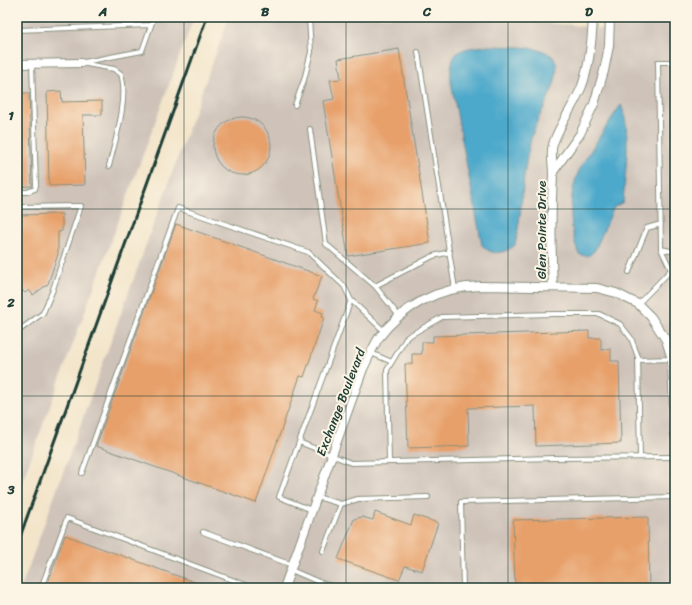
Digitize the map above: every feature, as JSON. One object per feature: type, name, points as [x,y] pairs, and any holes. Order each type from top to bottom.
[{"type":"street","name":"Glen Pointe Drive","points":[[553,287],[551,203],[553,145],[560,127],[582,87],[588,65],[593,17]]},
{"type":"street","name":"Glen Pointe Drive","points":[[553,172],[580,134],[594,104],[606,65],[609,46],[610,17]]},
{"type":"street","points":[[17,64],[81,63]]},
{"type":"street","name":"Exchange Boulevard","points":[[284,588],[370,353],[378,339],[399,316],[423,300],[445,291],[466,286],[597,288],[616,293],[638,304],[651,317],[660,330],[666,340],[672,359],[675,435]]},
{"type":"lane","points":[[81,63],[142,51],[154,17]]},
{"type":"lane","points":[[295,105],[304,80],[311,52],[309,17]]},
{"type":"lane","points":[[17,30],[151,25]]},
{"type":"lane","points":[[418,52],[455,289]]},
{"type":"lane","points":[[638,304],[673,270],[661,249],[658,62],[675,62]]},
{"type":"lane","points":[[81,63],[114,69],[121,74],[123,80],[122,115],[109,166]]},
{"type":"lane","points":[[17,192],[32,191],[35,189],[36,185],[32,64]]},
{"type":"lane","points":[[310,129],[326,244],[375,286],[399,316]]},
{"type":"lane","points":[[17,207],[81,206],[52,292],[43,313],[17,332]]},
{"type":"lane","points":[[82,473],[178,208],[308,252],[344,286],[351,300],[385,332]]},
{"type":"lane","points":[[628,272],[647,228],[661,224]]},
{"type":"lane","points":[[661,249],[675,252]]},
{"type":"lane","points":[[375,286],[433,256],[450,252]]},
{"type":"lane","points":[[312,510],[279,497],[351,300]]},
{"type":"lane","points":[[389,462],[387,370],[407,337],[442,317],[554,314],[599,314],[620,324],[632,338],[638,360],[640,457]]},
{"type":"lane","points":[[370,353],[392,362]]},
{"type":"lane","points":[[638,360],[672,359]]},
{"type":"lane","points":[[299,442],[351,463],[675,457]]},
{"type":"lane","points":[[317,496],[341,504],[358,499],[428,497]]},
{"type":"lane","points":[[464,588],[461,502],[675,497]]},
{"type":"lane","points":[[322,551],[341,504]]},
{"type":"lane","points":[[41,588],[67,518],[254,588]]},
{"type":"lane","points":[[203,532],[292,567],[319,582],[337,588]]},
{"type":"lane","points":[[317,588],[319,582]]},
{"type":"shaded area","points":[[17,17],[194,17],[17,495]]},
{"type":"shaded area","points":[[229,17],[467,17],[503,21],[572,25],[602,29],[675,23],[675,588],[21,588]]},
{"type":"water","points":[[489,46],[522,47],[546,52],[552,56],[556,62],[557,70],[552,90],[536,124],[531,139],[525,169],[515,245],[503,252],[490,251],[482,245],[451,82],[452,63],[458,52],[471,48]]},
{"type":"water","points":[[621,105],[624,115],[627,139],[623,202],[614,207],[595,250],[586,256],[581,255],[579,254],[573,235],[571,214],[571,203],[575,183],[579,170]]},
{"type":"building","points":[[399,49],[430,243],[348,256],[323,101],[334,99],[330,80],[341,79],[338,59]]},
{"type":"building","points":[[61,91],[62,102],[102,101],[102,115],[83,115],[85,185],[49,186],[47,92]]},
{"type":"building","points":[[17,93],[29,93],[32,186],[17,187]]},
{"type":"building","points":[[242,117],[253,119],[266,130],[269,135],[271,146],[269,157],[258,170],[253,173],[242,175],[231,173],[218,162],[215,157],[213,146],[215,135],[226,122],[231,119]]},
{"type":"building","points":[[62,214],[62,231],[58,232],[58,254],[48,284],[33,295],[29,290],[25,293],[21,289],[17,289],[17,215]]},
{"type":"building","points":[[176,224],[322,276],[313,299],[318,301],[315,310],[323,313],[322,318],[324,318],[304,377],[300,376],[256,503],[96,446]]},
{"type":"building","points":[[589,331],[589,338],[601,338],[601,350],[611,349],[611,361],[619,361],[621,443],[536,446],[535,406],[468,408],[469,446],[408,448],[405,364],[412,364],[412,354],[422,354],[422,342],[433,342],[433,336]]},
{"type":"building","points":[[375,512],[411,525],[414,515],[438,523],[422,571],[405,566],[399,580],[338,559],[354,519],[362,517],[373,520]]},
{"type":"building","points":[[648,517],[649,588],[515,588],[513,520]]},
{"type":"building","points":[[65,535],[208,587],[208,588],[46,588]]},
{"type":"railway","points":[[17,545],[207,17]]}]
